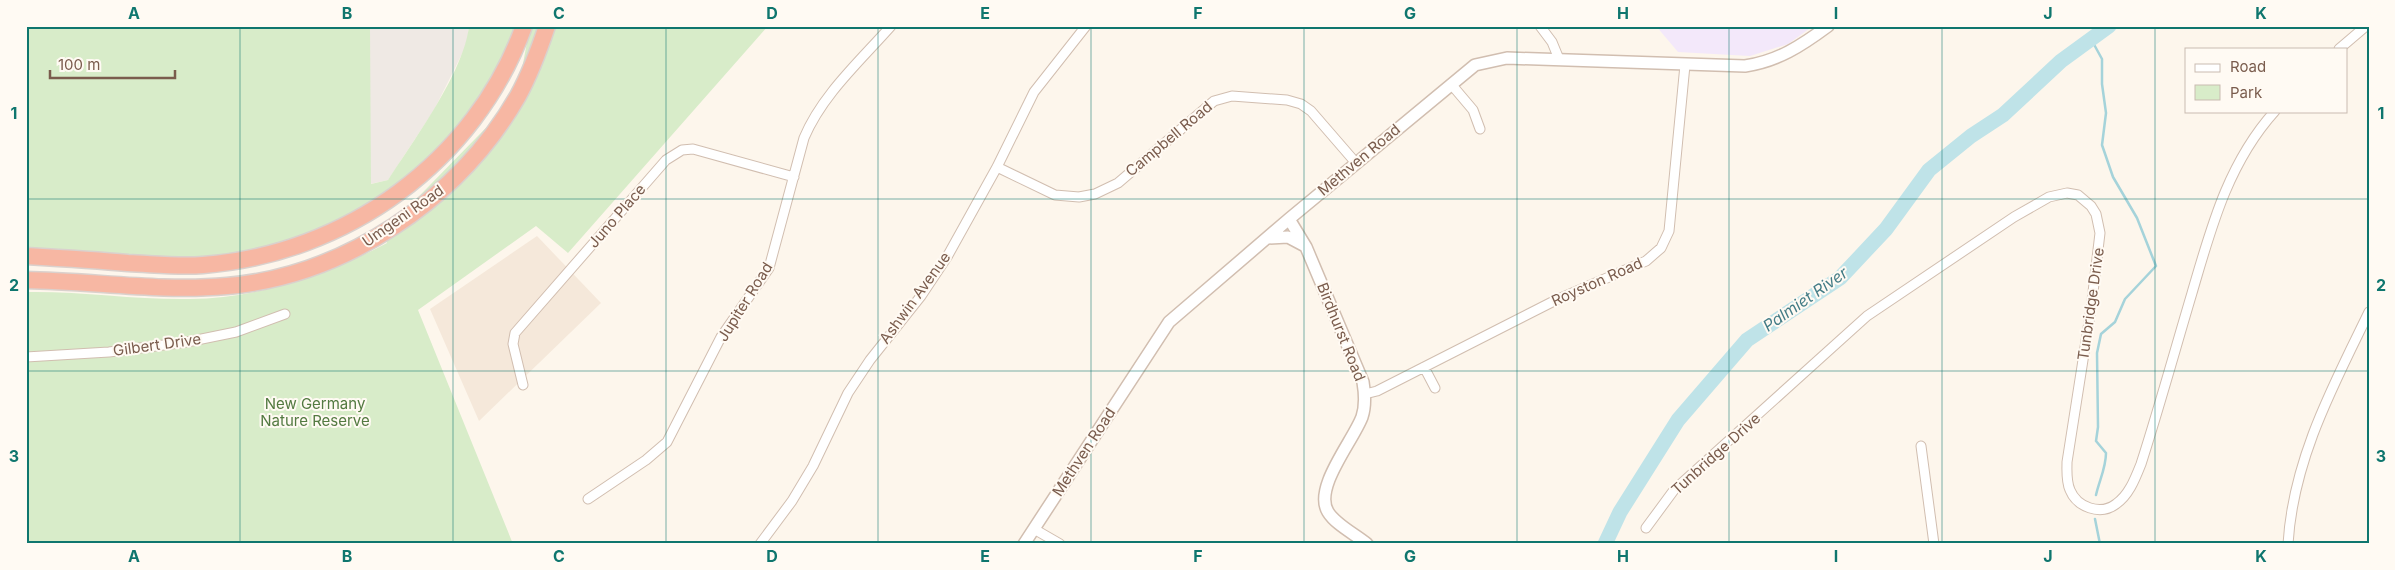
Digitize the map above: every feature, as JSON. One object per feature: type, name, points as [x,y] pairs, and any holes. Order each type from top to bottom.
[{"type":"highway","name":"Umgeni Road","points":[[26,256],[167,265],[201,265],[266,256],[328,235],[385,203],[416,180],[443,155],[478,113],[499,81],[524,26]]},
{"type":"highway","name":"Umgeni Road","points":[[26,280],[159,288],[228,286],[287,275],[358,248],[383,233],[439,191],[473,157],[518,96],[536,58],[547,26]]},
{"type":"highway","points":[[518,96],[542,55],[555,26]]},
{"type":"street","name":"Jupiter Road","points":[[588,499],[646,460],[667,442],[721,337],[769,268],[804,138],[811,121],[825,101],[891,26]]},
{"type":"street","name":"Ashwin Avenue","points":[[760,544],[792,502],[813,466],[848,393],[921,296],[947,257],[997,166],[1034,92],[1086,26]]},
{"type":"street","points":[[1540,26],[1552,42],[1559,60]]},
{"type":"street","name":"Methven Road","points":[[1024,544],[1169,322],[1266,238],[1474,66],[1491,60],[1507,58],[1745,66],[1767,62],[1791,53],[1828,26]]},
{"type":"street","points":[[2340,48],[2366,26]]},
{"type":"street","name":"Royston Road","points":[[1365,394],[1377,391],[1556,300],[1646,261],[1661,248],[1669,231],[1685,65]]},
{"type":"street","points":[[1451,84],[1473,110],[1480,129]]},
{"type":"street","name":"Campbell Road","points":[[997,166],[1055,195],[1072,197],[1095,194],[1118,183],[1214,101],[1232,96],[1287,100],[1301,104],[1311,111],[1356,163]]},
{"type":"street","name":"Tunbridge Drive","points":[[1646,528],[1674,490],[1867,316],[2014,217],[2049,197],[2067,193],[2078,195],[2091,206],[2096,214],[2100,233],[2091,309],[2067,462],[2068,481],[2074,496],[2085,506],[2100,510],[2116,504],[2129,489],[2141,464],[2206,244],[2226,187],[2244,151],[2273,112]]},
{"type":"street","name":"Juno Place","points":[[523,385],[513,344],[514,333],[670,157],[682,150],[693,149],[794,177]]},
{"type":"street","name":"Birdhurst Road","points":[[1289,219],[1306,246],[1363,382],[1365,394],[1362,416],[1353,437],[1328,480],[1324,501],[1328,511],[1335,519],[1367,544]]},
{"type":"street","points":[[1266,238],[1288,236],[1306,246]]},
{"type":"street","points":[[2288,544],[2291,506],[2306,451],[2369,312]]},
{"type":"street","name":"Gilbert Drive","points":[[26,357],[109,352],[187,342],[236,332],[285,314]]},
{"type":"street","points":[[1424,367],[1435,388]]},
{"type":"street","points":[[1921,446],[1934,544]]},
{"type":"street","points":[[1034,529],[1060,544]]},
{"type":"shaded area","points":[[370,26],[469,26],[467,44],[434,110],[388,180],[370,184]]},
{"type":"shaded area","points":[[1656,26],[1813,26],[1788,44],[1750,56],[1678,52]]},
{"type":"shaded area","points":[[537,236],[601,303],[479,421],[430,309]]},
{"type":"green space","points":[[26,26],[370,26],[371,184],[388,180],[424,126],[458,64],[469,26],[522,26],[477,113],[375,208],[231,262],[26,255]]},
{"type":"green space","name":"New Germany Nature Reserve","points":[[530,26],[768,26],[568,253],[536,226],[418,310],[513,544],[26,544],[26,292],[170,299],[216,298],[292,283],[364,255],[387,243],[383,233],[517,96]]},
{"type":"waterway","name":"Palmiet River","points":[[1605,544],[1620,512],[1678,420],[1747,340],[1840,278],[1886,229],[1929,170],[1971,136],[2003,115],[2061,61],[2109,26]]},
{"type":"waterway","points":[[2091,39],[2102,59],[2102,84],[2106,113],[2102,145],[2113,177],[2137,218],[2156,266],[2125,299],[2115,322],[2101,334],[2097,353],[2098,427],[2096,441],[2106,453],[2106,459],[2096,495]]},
{"type":"waterway","points":[[2095,519],[2100,544]]}]
